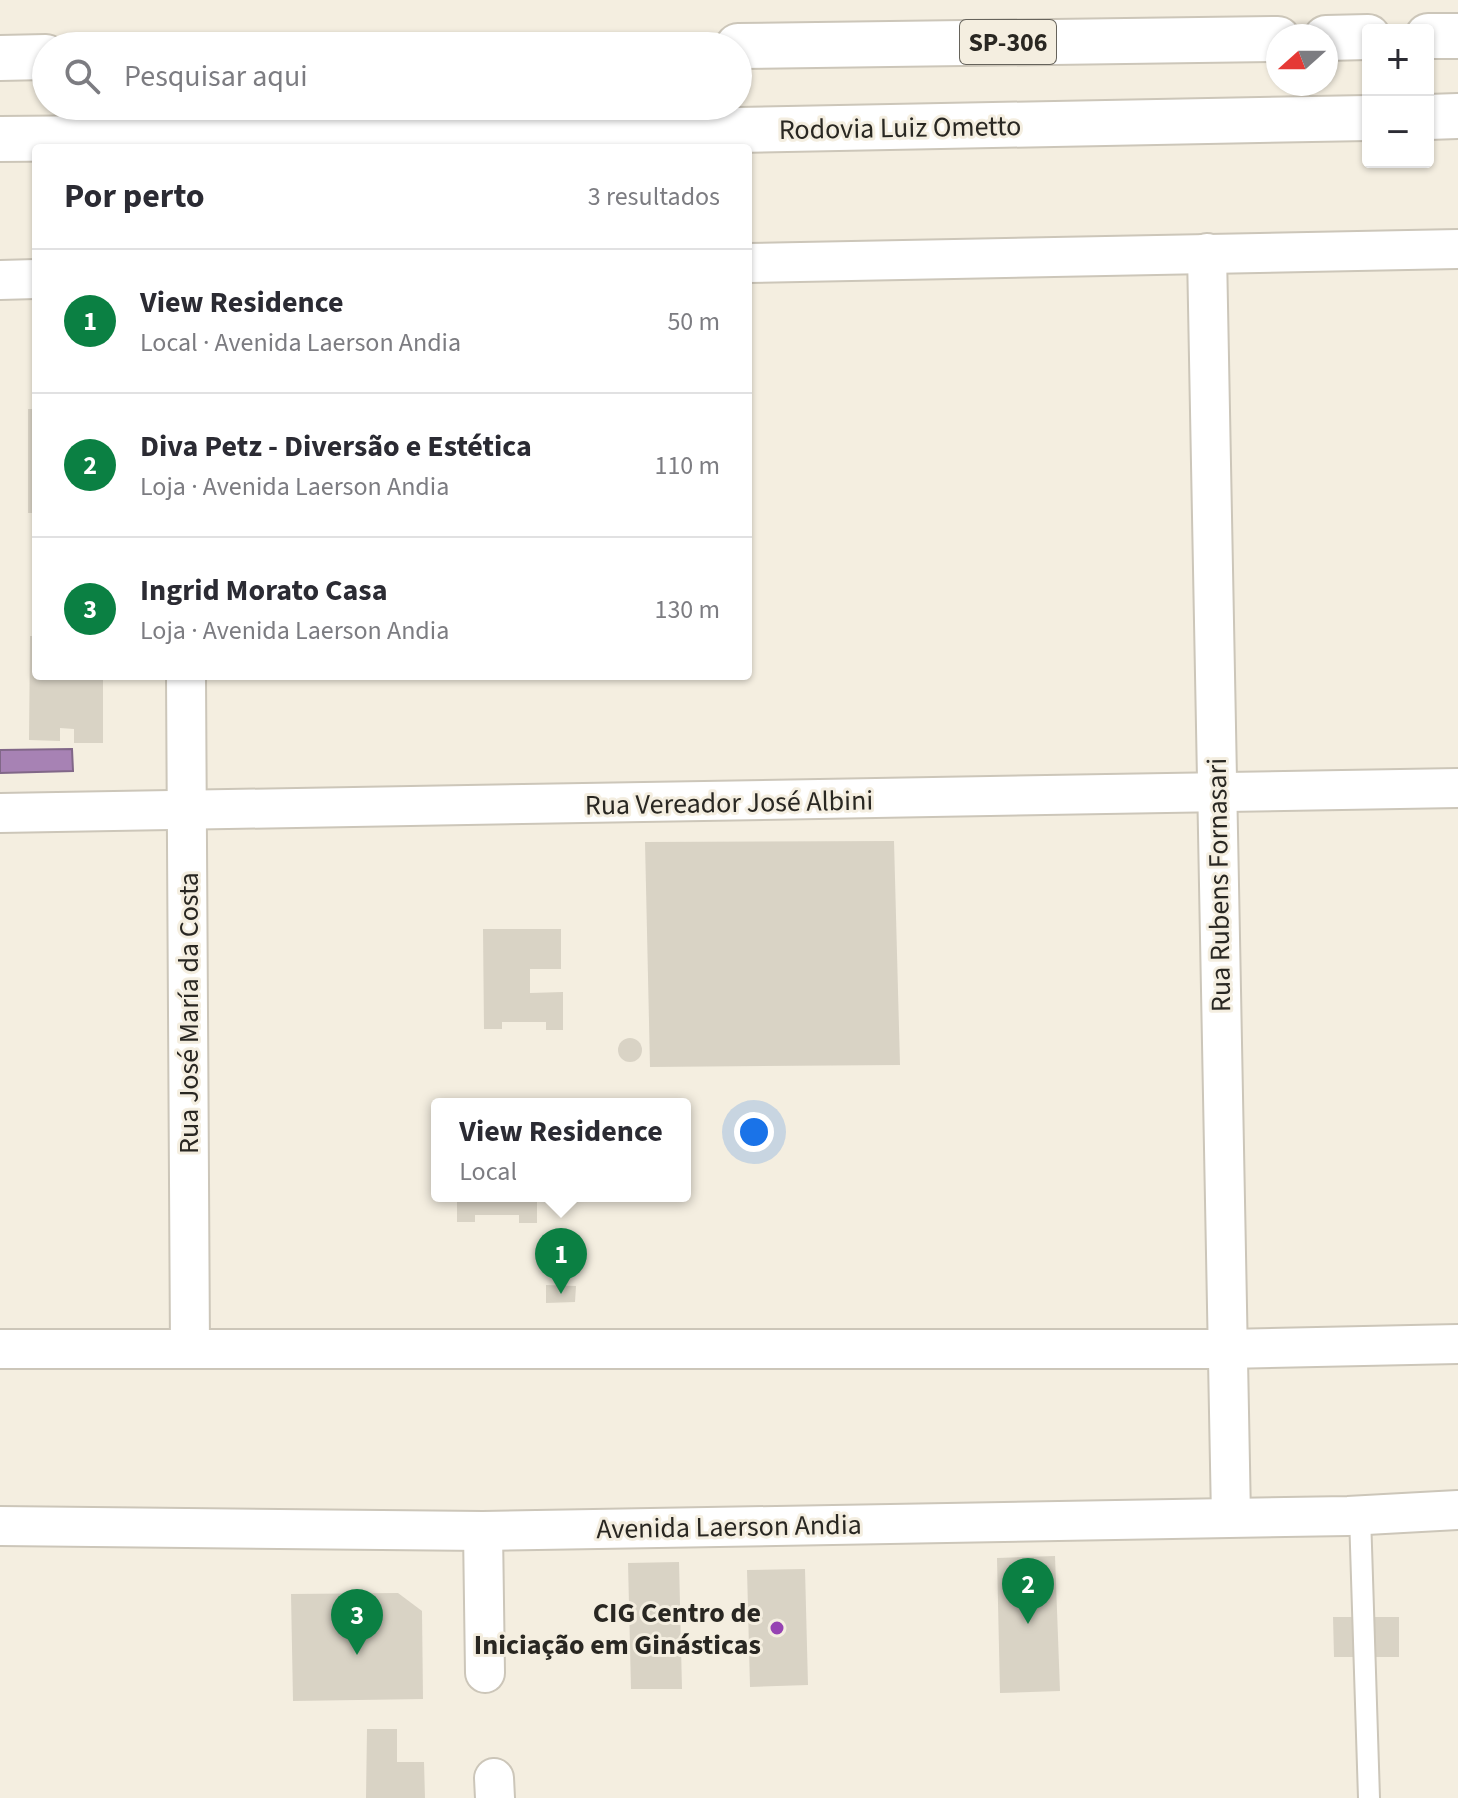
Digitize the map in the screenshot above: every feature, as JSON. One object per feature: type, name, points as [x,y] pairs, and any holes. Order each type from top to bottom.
[{"type":"main road","points":[[1434,36],[1458,36]]},
{"type":"main road","points":[[1338,38],[1362,37]]},
{"type":"main road","name":"SP-306","points":[[752,46],[1266,39]]},
{"type":"main road","points":[[0,58],[32,57]]},
{"type":"main road","points":[[1434,117],[1458,116]]},
{"type":"main road","name":"Rodovia Luiz Ometto","points":[[0,139],[469,135],[1362,118]]},
{"type":"street","points":[[752,263],[1458,249]]},
{"type":"street","name":"Rua Rubens Fornasari","points":[[1207,253],[1231,1517]]},
{"type":"street","points":[[0,280],[32,279]]},
{"type":"street","name":"Rua José María da Costa","points":[[186,680],[190,1349]]},
{"type":"street","name":"Rua Vereador José Albini","points":[[0,813],[1458,788]]},
{"type":"street","points":[[0,1349],[1226,1349],[1458,1344]]},
{"type":"street","name":"Avenida Laerson Andia","points":[[0,1526],[483,1531],[1360,1515],[1458,1510]]},
{"type":"street","points":[[483,1531],[485,1673]]},
{"type":"lane","points":[[1360,1515],[1369,1798]]},
{"type":"shaded area","points":[[72,749],[73,771],[0,773],[0,750]]},
{"type":"building","points":[[28,409],[32,409],[32,513],[28,513]]},
{"type":"building","points":[[32,636],[32,680],[103,680],[103,743],[74,743],[74,729],[60,728],[60,741],[29,740]]},
{"type":"building","points":[[894,841],[900,1065],[650,1067],[645,842]]},
{"type":"building","points":[[483,929],[561,929],[561,969],[530,969],[530,993],[563,992],[563,1030],[546,1030],[546,1022],[502,1022],[502,1029],[484,1029]]},
{"type":"building","points":[[630,1038],[638,1042],[642,1050],[638,1058],[630,1062],[622,1058],[618,1050],[622,1042]]},
{"type":"building","points":[[457,1202],[537,1202],[537,1223],[519,1223],[519,1215],[475,1215],[475,1222],[457,1222]]},
{"type":"building","points":[[546,1285],[576,1286],[575,1302],[546,1303]]},
{"type":"building","points":[[1055,1556],[1060,1691],[1000,1693],[997,1558]]},
{"type":"building","points":[[679,1562],[682,1689],[631,1689],[628,1563]]},
{"type":"building","name":"CIG Centro de Iniciação em Ginásticas","points":[[805,1569],[808,1685],[750,1687],[747,1570]]},
{"type":"building","points":[[398,1593],[422,1611],[423,1699],[293,1701],[291,1594]]},
{"type":"building","points":[[1333,1617],[1399,1617],[1399,1657],[1334,1657]]},
{"type":"building","points":[[367,1729],[397,1729],[397,1762],[424,1762],[425,1798],[366,1798]]},
{"type":"place","name":"View Residence","points":[[561,1294]]},
{"type":"place","name":"Diva Petz - Diversão e Estética","points":[[1028,1624]]},
{"type":"place","name":"CIG Centro de Iniciação em Ginásticas","points":[[777,1628]]},
{"type":"place","name":"Ingrid Morato Casa","points":[[357,1655]]}]
